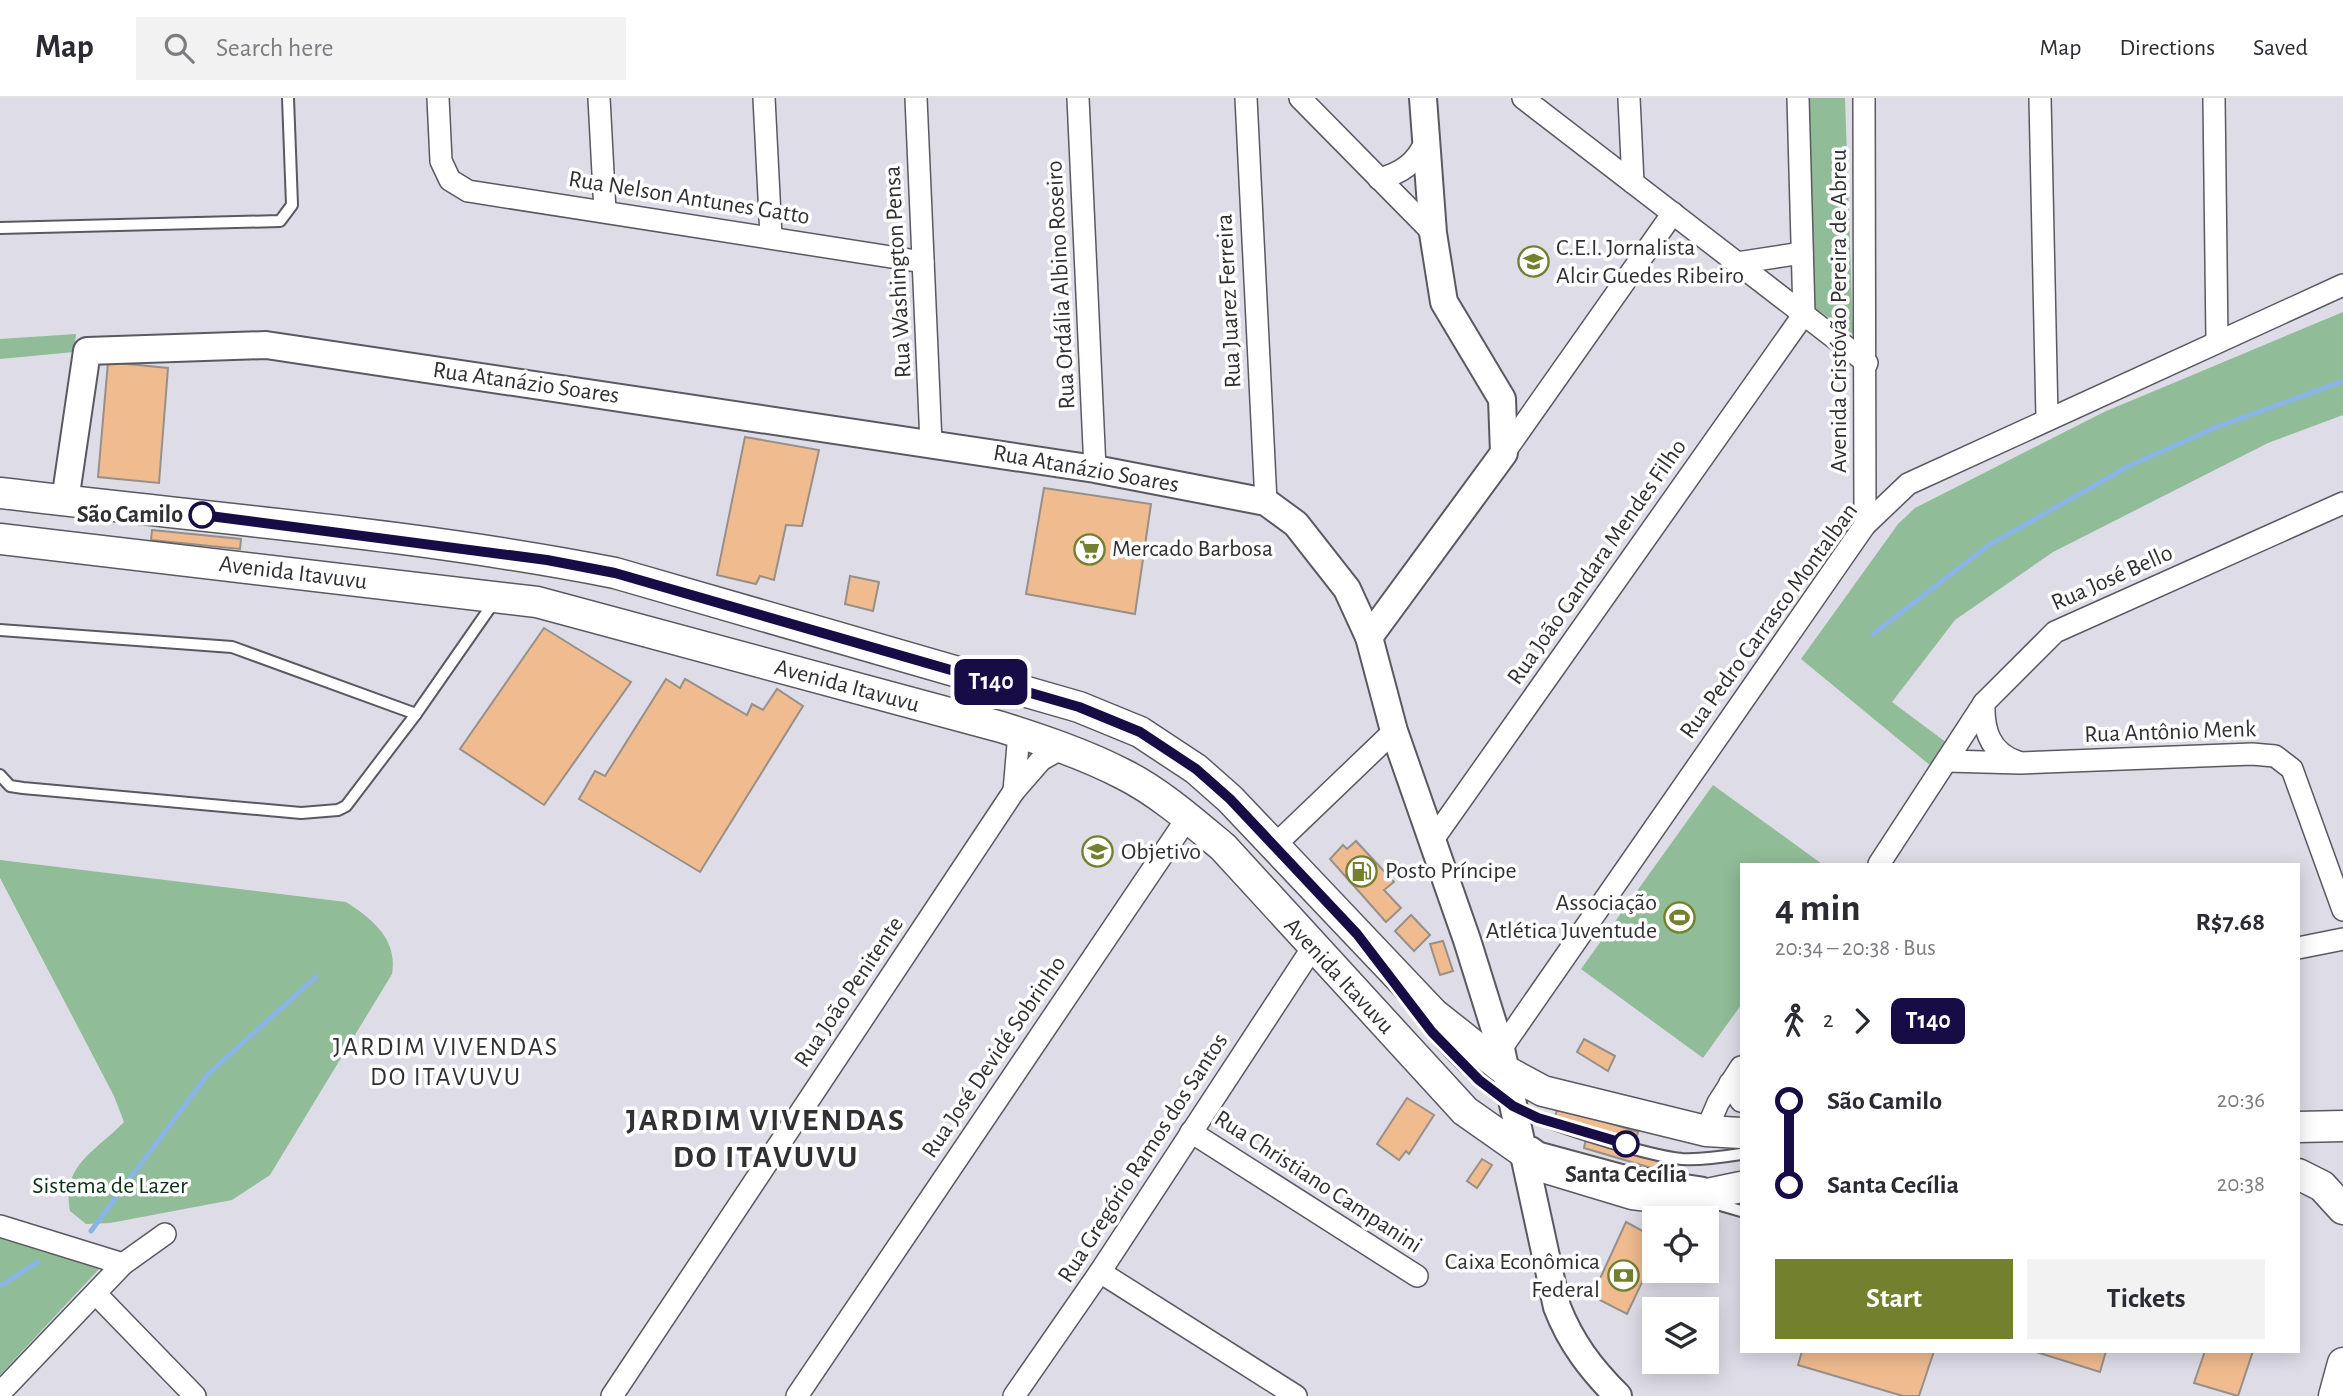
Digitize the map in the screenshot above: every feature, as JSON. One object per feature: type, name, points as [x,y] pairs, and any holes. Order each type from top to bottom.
[{"type":"main road","name":"Avenida Itavuvu","points":[[0,493],[274,523],[547,560],[615,573],[1079,707],[1140,732],[1196,769],[1230,799],[1434,1014],[1503,1060],[1543,1091],[1706,1131],[1740,1133]]},
{"type":"main road","points":[[12,541],[37,535],[51,522],[65,501]]},
{"type":"main road","name":"Avenida Itavuvu","points":[[12,541],[537,601],[1019,733],[1062,748],[1125,774],[1188,817],[1223,847],[1465,1111],[1522,1143],[1546,1168],[1632,1194],[1693,1197],[1740,1186]]},
{"type":"main road","points":[[1262,891],[1259,870],[1273,846]]},
{"type":"main road","points":[[2300,1127],[2343,1126]]},
{"type":"main road","points":[[2300,1173],[2343,1172]]},
{"type":"main road","points":[[2300,1174],[2322,1186],[2343,1209]]},
{"type":"main road","points":[[2334,1396],[2343,1363]]},
{"type":"street","name":"Rua Nelson Antunes Gatto","points":[[438,98],[441,161],[450,180],[468,191],[771,236],[923,262]]},
{"type":"street","points":[[599,98],[605,211]]},
{"type":"street","points":[[764,98],[771,236]]},
{"type":"street","name":"Rua Washington Pensa","points":[[916,98],[931,443]]},
{"type":"street","name":"Rua Ordália Albino Roseiro","points":[[1078,98],[1095,469]]},
{"type":"street","points":[[1300,98],[1433,233]]},
{"type":"street","points":[[1423,98],[1433,233],[1444,302],[1502,399],[1504,453]]},
{"type":"street","points":[[1523,98],[1867,363]]},
{"type":"street","points":[[1629,98],[1633,183]]},
{"type":"street","name":"Avenida Cristóvão Pereira de Abreu","points":[[1798,98],[1804,314]]},
{"type":"street","name":"Avenida Cristóvão Pereira de Abreu","points":[[1864,98],[1867,363],[1865,525]]},
{"type":"street","points":[[2040,98],[2047,418]]},
{"type":"street","points":[[2214,98],[2217,341]]},
{"type":"street","name":"Rua Juarez Ferreira","points":[[1248,100],[1266,502]]},
{"type":"street","points":[[1379,179],[1398,174],[1420,155],[1426,142]]},
{"type":"street","points":[[1369,637],[1504,453],[1673,213]]},
{"type":"street","points":[[1737,263],[1802,253]]},
{"type":"street","name":"Rua Pedro Carrasco Montalban","points":[[1503,1060],[1865,525],[1908,484],[2047,418],[2343,285]]},
{"type":"street","name":"Rua João Gandara Mendes Filho","points":[[1433,841],[1804,314]]},
{"type":"street","name":"Rua Atanázio Soares","points":[[65,501],[84,357],[92,348],[266,345],[931,443],[1095,469],[1266,502],[1296,524],[1347,589],[1369,637],[1394,731],[1433,841],[1503,1060],[1557,1307],[1565,1327],[1595,1373],[1618,1396]]},
{"type":"street","points":[[1502,399],[1523,405],[1537,405]]},
{"type":"street","name":"Rua José Bello","points":[[1880,863],[1984,703],[2055,632],[2343,503]]},
{"type":"street","points":[[1984,703],[1983,727],[2007,759],[2020,763]]},
{"type":"street","points":[[1273,846],[1394,731]]},
{"type":"street","name":"Rua João Penitente","points":[[1014,791],[1019,733]]},
{"type":"street","name":"Rua João Penitente","points":[[612,1396],[1014,791],[1041,760],[1062,748]]},
{"type":"street","name":"Rua Antônio Menk","points":[[1947,761],[2020,763],[2252,754],[2275,756],[2292,769],[2343,910]]},
{"type":"street","name":"Rua José Devidé Sobrinho","points":[[797,1396],[1188,817]]},
{"type":"street","points":[[2300,948],[2343,939]]},
{"type":"street","name":"Rua Gregório Ramos dos Santos","points":[[1014,1396],[1100,1272],[1313,947]]},
{"type":"street","points":[[1706,1131],[1736,1075]]},
{"type":"street","points":[[1736,1075],[1740,1096]]},
{"type":"street","name":"Rua Christiano Campanini","points":[[1191,1132],[1417,1276]]},
{"type":"street","points":[[0,1226],[123,1264]]},
{"type":"street","points":[[0,1393],[123,1264],[166,1234]]},
{"type":"street","points":[[1100,1272],[1296,1396]]},
{"type":"street","points":[[96,1294],[195,1396]]},
{"type":"lane","points":[[0,228],[280,220],[292,205],[288,98]]},
{"type":"lane","points":[[0,775],[10,786],[23,788],[301,813],[338,810],[346,806],[416,714],[498,597]]},
{"type":"lane","points":[[0,630],[232,647],[416,714]]},
{"type":"lane","points":[[1357,934],[1432,1032],[1479,1080],[1513,1106],[1538,1118],[1670,1157],[1709,1158],[1740,1154]]},
{"type":"lane","points":[[2300,1132],[2343,1134]]},
{"type":"lane","points":[[1522,1143],[1668,1180],[1740,1186]]},
{"type":"lane","points":[[1693,1197],[1740,1211]]},
{"type":"green space","points":[[1806,98],[1845,98],[1853,334],[1812,306]]},
{"type":"green space","points":[[2343,312],[2343,415],[2268,443],[2053,552],[1955,620],[1892,702],[1947,743],[1931,766],[1801,659],[1898,524],[1915,508],[2104,412]]},
{"type":"green space","points":[[76,334],[74,352],[0,359],[0,339]]},
{"type":"green space","name":"Associação Atlética Juventude","points":[[1713,785],[1821,863],[1740,863],[1740,1006],[1703,1058],[1581,969]]},
{"type":"green space","points":[[0,860],[346,902],[374,923],[391,951],[392,974],[270,1175],[232,1200],[110,1223],[86,1224],[70,1211],[69,1195],[75,1171],[92,1151],[124,1122],[114,1096],[0,878]]},
{"type":"green space","name":"Sistema de Lazer","points":[[0,1235],[97,1264],[99,1269],[0,1375]]},
{"type":"building","points":[[108,362],[168,368],[159,483],[98,477]]},
{"type":"building","points":[[745,437],[819,450],[802,526],[786,525],[774,580],[760,576],[756,584],[717,575]]},
{"type":"building","name":"Mercado Barbosa","points":[[1044,488],[1151,504],[1135,614],[1026,594]]},
{"type":"building","name":"São Camilo","points":[[152,530],[241,539],[240,549],[151,540]]},
{"type":"building","points":[[850,576],[879,582],[873,611],[845,604]]},
{"type":"building","points":[[544,628],[631,682],[544,805],[460,749]]},
{"type":"building","points":[[666,679],[680,688],[685,679],[747,715],[752,704],[763,710],[777,689],[803,706],[700,872],[579,799],[595,771],[605,776]]},
{"type":"building","name":"Posto Príncipe","points":[[1356,841],[1394,882],[1384,890],[1401,908],[1386,922],[1330,859],[1343,845],[1347,849]]},
{"type":"building","name":"Posto Príncipe","points":[[1411,915],[1430,935],[1414,951],[1395,931]]},
{"type":"building","points":[[1443,941],[1453,971],[1440,975],[1430,944]]},
{"type":"building","points":[[1584,1039],[1615,1056],[1608,1071],[1577,1052]]},
{"type":"building","points":[[1407,1098],[1434,1115],[1409,1154],[1406,1151],[1399,1160],[1377,1144]]},
{"type":"building","points":[[1558,1107],[1638,1132],[1635,1141],[1555,1116]]},
{"type":"building","points":[[1586,1138],[1668,1162],[1665,1172],[1584,1148]]},
{"type":"building","points":[[1482,1159],[1492,1165],[1477,1188],[1467,1181]]},
{"type":"building","name":"Caixa Econômica Federal","points":[[1626,1222],[1642,1231],[1642,1282],[1627,1314],[1592,1296]]},
{"type":"building","points":[[1801,1353],[1933,1353],[1919,1396],[1903,1396],[1798,1365]]},
{"type":"building","points":[[2039,1353],[2105,1353],[2100,1372]]},
{"type":"building","points":[[2204,1353],[2252,1353],[2238,1396],[2194,1383]]},
{"type":"waterway","points":[[1873,634],[1989,545],[2127,467],[2214,428],[2343,381]]},
{"type":"waterway","points":[[91,1231],[208,1074],[316,977]]},
{"type":"waterway","points":[[0,1286],[38,1262]]},
{"type":"bus line","name":"T140","points":[[202,515],[547,560],[615,573],[1079,707],[1140,732],[1196,769],[1230,799],[1357,934],[1432,1032],[1479,1080],[1513,1106],[1538,1118],[1626,1144]]},
{"type":"place","name":"C.E.I. Jornalista Alcir Guedes Ribeiro","points":[[1533,262]]},
{"type":"place","name":"São Camilo","points":[[202,515]]},
{"type":"place","name":"Mercado Barbosa","points":[[1089,549]]},
{"type":"place","name":"Objetivo","points":[[1098,852]]},
{"type":"place","name":"Posto Príncipe","points":[[1362,871]]},
{"type":"place","name":"Associação Atlética Juventude","points":[[1680,917]]},
{"type":"place","name":"Santa Cecília","points":[[1626,1144]]},
{"type":"place","name":"Caixa Econômica Federal","points":[[1623,1276]]},
{"type":"district","name":"JARDIM VIVENDAS DO ITAVUVU","points":[[446,1062]]},
{"type":"district","name":"JARDIM VIVENDAS DO ITAVUVU","points":[[766,1138]]}]
